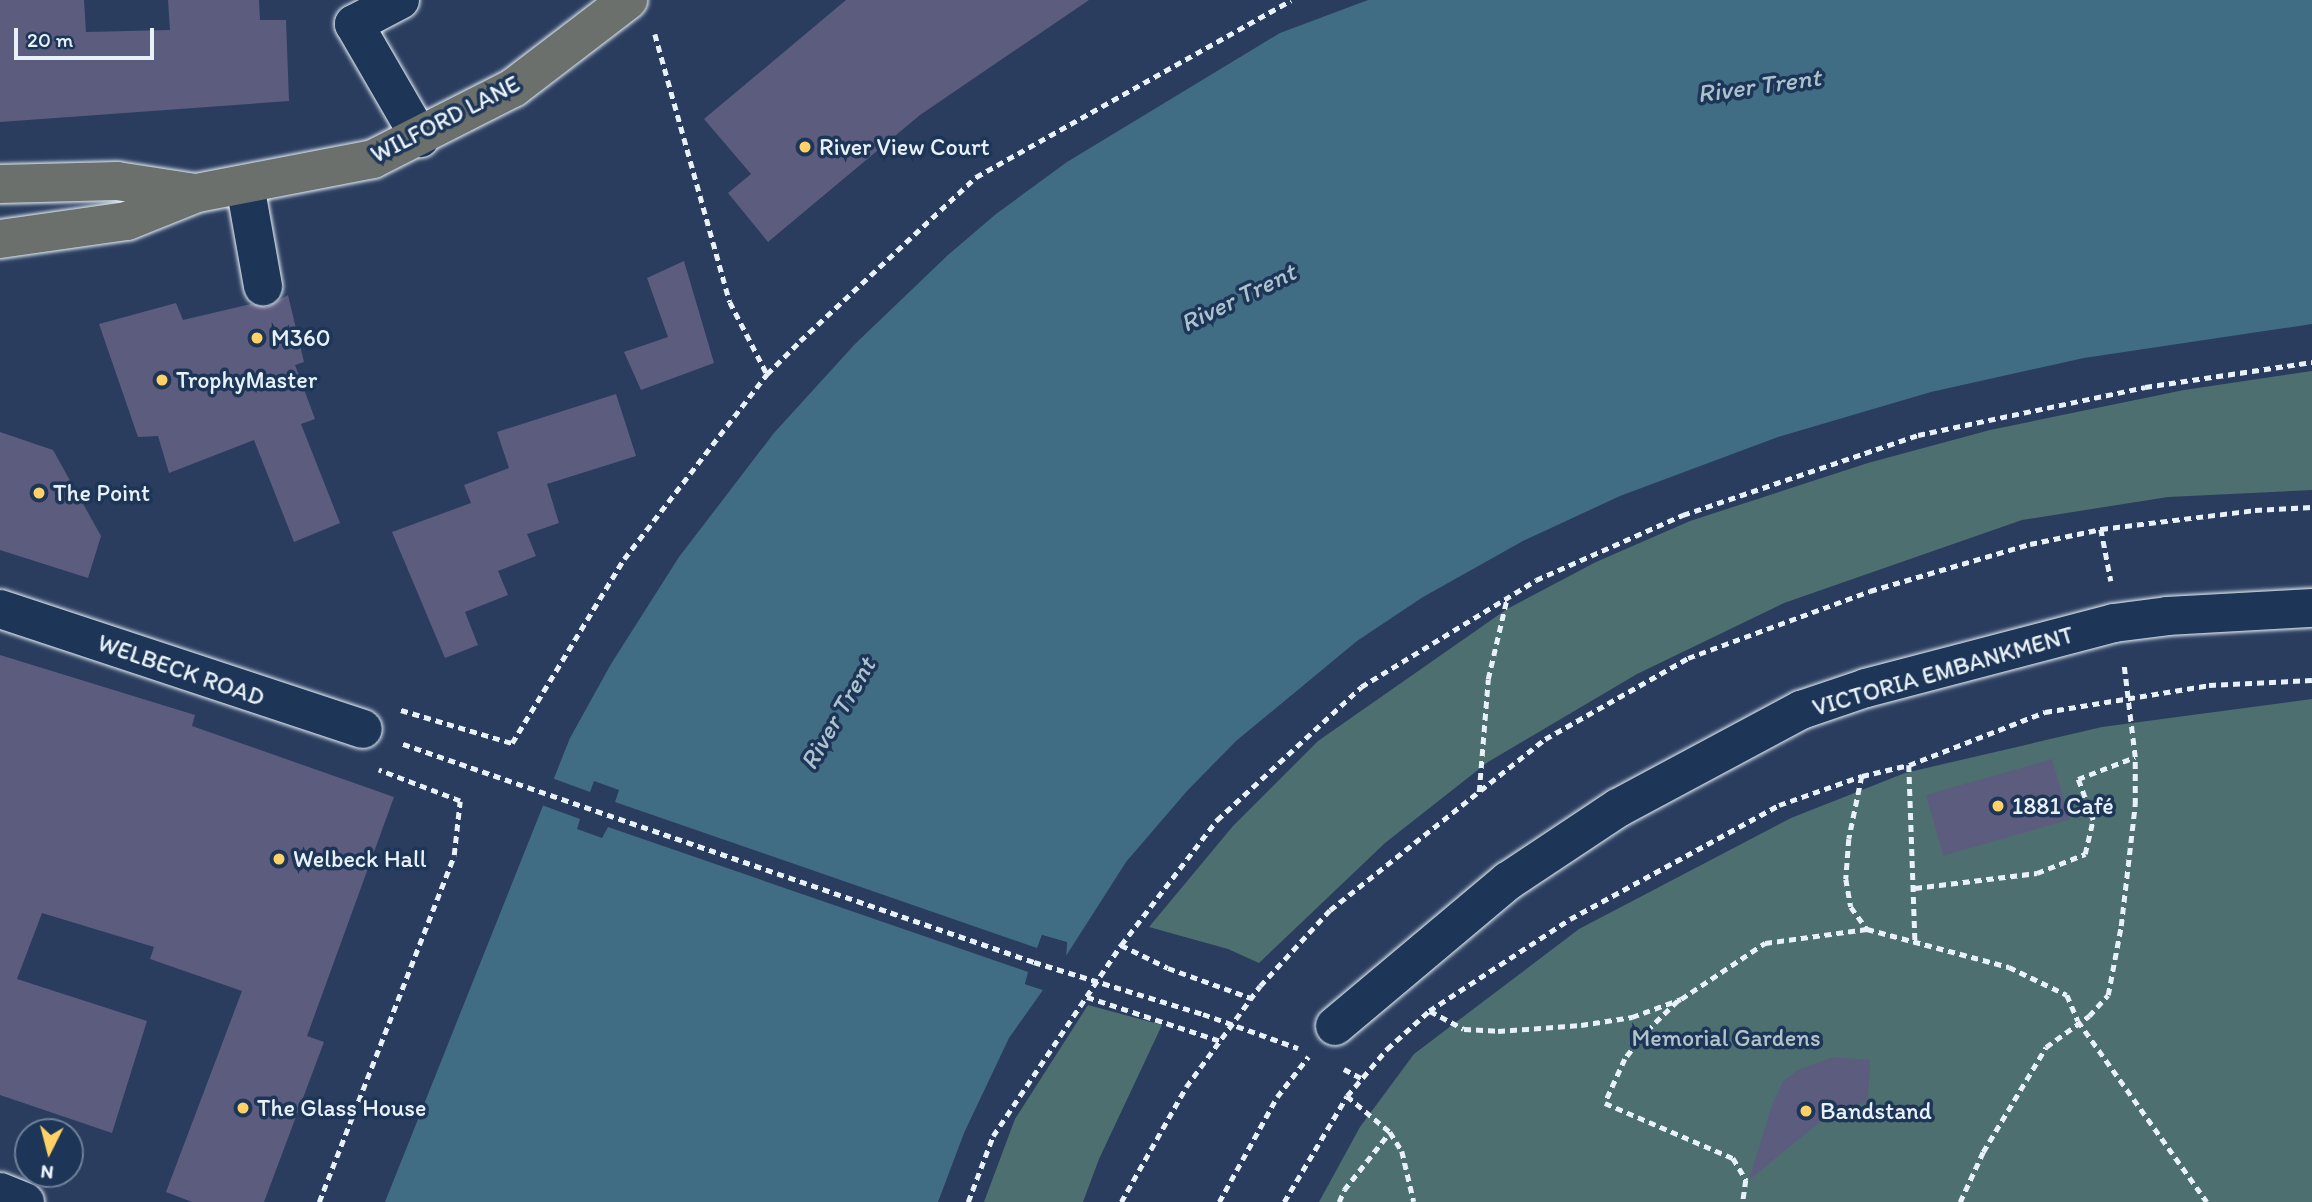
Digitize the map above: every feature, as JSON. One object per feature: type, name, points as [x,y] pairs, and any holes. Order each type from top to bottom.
[{"type":"main road","name":"WILFORD LANE","points":[[0,239],[127,220],[197,193],[373,159],[420,138],[513,88],[640,12]]},
{"type":"main road","name":"WILFORD LANE","points":[[0,184],[117,181],[197,193]]},
{"type":"street","points":[[400,0],[354,24],[420,138]]},
{"type":"street","points":[[245,185],[263,286]]},
{"type":"street","name":"VICTORIA EMBANKMENT","points":[[1323,1040],[1380,985],[1508,881],[1619,808],[1801,710],[1866,688],[2114,623],[2168,616],[2312,608]]},
{"type":"street","name":"WELBECK ROAD","points":[[0,609],[377,734]]},
{"type":"street","points":[[0,1192],[25,1202]]},
{"type":"path","points":[[398,709],[512,743],[624,559],[766,374],[976,177],[1291,0]]},
{"type":"path","points":[[640,12],[730,302],[766,374]]},
{"type":"path","points":[[968,1202],[993,1136],[1121,945],[1217,820],[1361,687],[1536,580],[1683,515],[1919,435],[2145,387],[2312,362]]},
{"type":"path","points":[[1121,1202],[1186,1087],[1251,998],[1330,910],[1545,739],[1688,658],[1870,591],[2030,544],[2101,529],[2255,510],[2312,507]]},
{"type":"path","points":[[1960,1202],[1983,1152],[2046,1047],[2088,1016],[2108,995],[2115,969],[2135,806],[2135,757],[2130,699],[2114,623],[2111,571],[2101,529]]},
{"type":"path","points":[[1478,793],[1489,679],[1507,598]]},
{"type":"path","points":[[1284,1202],[1347,1096],[1387,1049],[1429,1011],[1570,919],[1779,805],[1862,776],[1909,765],[2045,712],[2209,685],[2312,680]]},
{"type":"path","points":[[377,734],[1034,962],[1227,1022],[1323,1040],[1277,1097],[1219,1202]]},
{"type":"path","points":[[1915,887],[2037,873],[2085,854],[2092,820],[2078,779],[2135,757]]},
{"type":"path","points":[[1909,765],[1915,941]]},
{"type":"path","points":[[319,1202],[454,855],[460,801],[377,769]]},
{"type":"path","points":[[1862,776],[1849,839],[1846,879],[1851,907],[1867,929]]},
{"type":"path","points":[[1743,1202],[1746,1180],[1733,1158],[1605,1103],[1625,1059],[1646,1032],[1681,999],[1765,943],[1867,929],[2009,967],[2067,995],[2078,1021],[2207,1202]]},
{"type":"path","points":[[1121,945],[1168,968],[1251,998]]},
{"type":"path","points":[[1087,997],[1221,1041]]},
{"type":"path","points":[[1429,1011],[1464,1029],[1498,1031],[1632,1017],[1681,999]]},
{"type":"path","points":[[1347,1096],[1390,1132],[1402,1151],[1415,1202]]},
{"type":"path","points":[[1339,1202],[1344,1190],[1390,1132]]},
{"type":"green space","points":[[2312,371],[2312,490],[2168,497],[2022,520],[1784,603],[1637,674],[1488,762],[1385,843],[1259,963],[1228,949],[1149,927],[1233,826],[1318,741],[1507,609],[1596,562],[1690,521],[1868,463],[1990,430],[2184,390]]},
{"type":"green space","name":"Memorial Gardens","points":[[2312,699],[2312,1202],[1319,1202],[1360,1127],[1414,1054],[1579,929],[1791,818],[1905,773],[2102,727]]},
{"type":"green space","points":[[1088,1005],[1162,1025],[1099,1159],[1083,1202],[984,1202],[1015,1119]]},
{"type":"water","name":"River Trent","points":[[1368,0],[2312,0],[2312,324],[2084,358],[1931,392],[1778,437],[1620,496],[1523,541],[1423,597],[1357,641],[1236,741],[1187,791],[1126,862],[1066,956],[1067,942],[1042,935],[1025,984],[1043,990],[1009,1038],[964,1133],[938,1202],[385,1202],[570,738],[611,664],[679,557],[774,433],[855,344],[948,255],[996,214],[1067,162],[1280,33]]},
{"type":"pier","points":[[549,777],[590,792],[594,781],[619,790],[615,802],[1037,948],[1042,935],[1067,943],[1066,955],[1070,955],[1064,959],[1064,945],[1044,939],[1029,982],[1045,987],[1043,990],[1025,984],[1028,972],[608,827],[602,838],[577,829],[580,819],[539,804]]},
{"type":"building","points":[[0,0],[84,0],[86,32],[170,30],[168,0],[259,0],[260,20],[286,20],[289,101],[0,122]]},
{"type":"building","name":"River View Court","points":[[846,0],[1089,0],[920,115],[768,242],[728,193],[751,174],[704,119]]},
{"type":"building","points":[[684,261],[714,363],[641,390],[624,352],[668,337],[647,278]]},
{"type":"building","points":[[288,295],[304,362],[295,365],[315,419],[301,424],[340,523],[294,542],[254,440],[169,473],[158,436],[138,437],[99,324],[176,303],[183,320],[251,304],[267,307]]},
{"type":"building","points":[[616,394],[636,456],[547,484],[559,523],[527,534],[536,556],[498,571],[508,595],[465,612],[478,645],[445,658],[392,532],[471,503],[464,485],[509,468],[497,432]]},
{"type":"building","name":"The Point","points":[[0,432],[53,450],[101,536],[88,578],[0,550]]},
{"type":"building","points":[[0,655],[195,715],[192,726],[394,797],[307,1036],[324,1042],[264,1202],[192,1202],[166,1192],[242,991],[150,959],[154,947],[42,913],[17,979],[147,1021],[112,1133],[84,1124],[84,1118],[68,1118],[0,1095]]},
{"type":"building","name":"1881 Café","points":[[2052,759],[2069,820],[1943,856],[1926,795]]},
{"type":"building","name":"Bandstand","points":[[1833,1057],[1870,1060],[1868,1101],[1826,1117],[1749,1180],[1772,1105],[1783,1081],[1798,1070]]},
{"type":"place","name":"River View Court","points":[[805,147]]},
{"type":"place","name":"M360","points":[[257,338]]},
{"type":"place","name":"TrophyMaster","points":[[162,380]]},
{"type":"place","name":"The Point","points":[[39,493]]},
{"type":"place","name":"1881 Café","points":[[1998,806]]},
{"type":"place","name":"Welbeck Hall","points":[[279,859]]},
{"type":"place","name":"The Glass House","points":[[243,1108]]},
{"type":"place","name":"Bandstand","points":[[1806,1111]]}]
